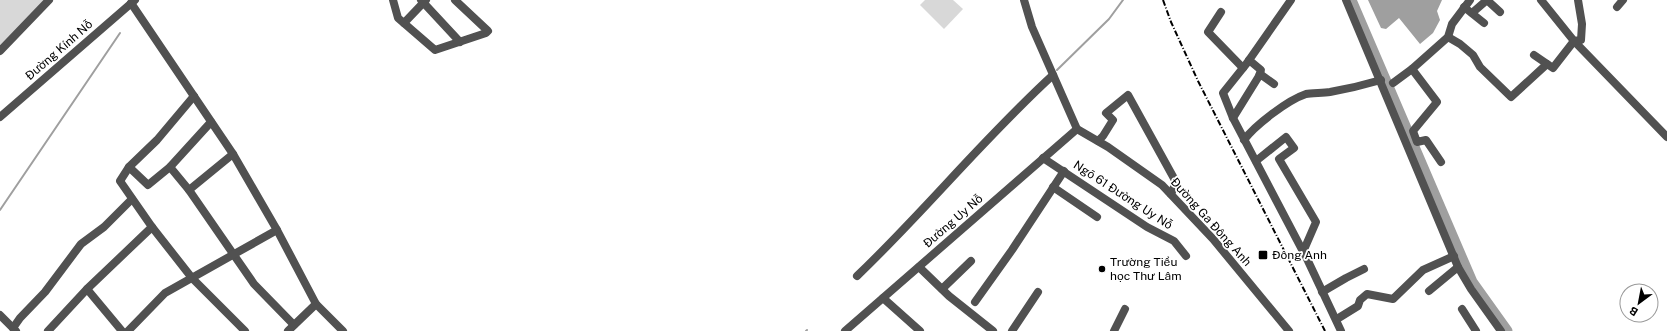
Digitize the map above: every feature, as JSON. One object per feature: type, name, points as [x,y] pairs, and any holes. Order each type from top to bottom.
[{"type":"street","points":[[0,50],[49,0]]},
{"type":"street","points":[[393,0],[398,18],[436,50],[488,31],[455,0]]},
{"type":"street","points":[[1024,0],[1032,27],[1077,129]]},
{"type":"street","points":[[1346,0],[1381,80],[1458,266],[1471,289],[1501,331]]},
{"type":"street","points":[[1393,83],[1412,70],[1448,37],[1452,24],[1470,0]]},
{"type":"street","points":[[1472,14],[1487,0],[1500,12]]},
{"type":"street","points":[[1541,0],[1574,41],[1667,138]]},
{"type":"street","points":[[1534,55],[1553,68],[1574,41],[1581,40],[1582,24],[1578,0]]},
{"type":"street","points":[[1617,7],[1623,0]]},
{"type":"street","points":[[133,1],[233,154],[277,230],[316,304],[344,331]]},
{"type":"street","name":"Đường Kính Nỗ","points":[[0,118],[133,1]]},
{"type":"street","points":[[404,24],[424,1],[460,42]]},
{"type":"street","points":[[1287,2],[1249,60],[1223,93],[1233,118],[1341,331]]},
{"type":"street","points":[[1464,7],[1484,23]]},
{"type":"street","points":[[1221,12],[1208,32],[1243,68]]},
{"type":"street","points":[[1448,37],[1460,44],[1473,55],[1480,67],[1511,97],[1547,64]]},
{"type":"street","points":[[1233,118],[1259,76],[1261,70],[1249,60]]},
{"type":"street","points":[[1412,70],[1437,102],[1413,131],[1417,142],[1426,140],[1441,162]]},
{"type":"street","points":[[1259,76],[1260,74],[1274,84]]},
{"type":"street","points":[[857,276],[884,250],[970,158],[1053,75]]},
{"type":"street","points":[[1244,140],[1250,132],[1287,104],[1307,94],[1346,89],[1381,80]]},
{"type":"street","points":[[1098,141],[1113,120],[1106,113],[1128,95],[1176,182],[1171,194]]},
{"type":"street","points":[[194,96],[157,140],[129,167],[120,181],[152,227],[192,278],[245,331]]},
{"type":"street","points":[[129,167],[148,185],[170,168],[211,122]]},
{"type":"street","name":"Đường Ga Đông Anh","points":[[1077,129],[1098,141],[1162,184],[1213,239],[1289,331]]},
{"type":"street","name":"Đường Uy Nỗ","points":[[845,331],[1077,129]]},
{"type":"street","points":[[1256,161],[1286,137],[1294,148],[1279,159],[1316,222],[1302,252]]},
{"type":"street","points":[[189,190],[233,154]]},
{"type":"street","name":"Ngõ 61 Đường Uy Nỗ","points":[[1043,158],[1147,227],[1174,241],[1186,256]]},
{"type":"street","points":[[170,168],[189,190],[254,284],[291,328],[316,304]]},
{"type":"street","points":[[975,302],[1012,250],[1064,171]]},
{"type":"street","points":[[1053,187],[1097,217]]},
{"type":"street","points":[[2,321],[14,330],[20,318],[45,292],[81,244],[104,227],[132,199]]},
{"type":"street","points":[[48,331],[87,289],[152,227]]},
{"type":"street","points":[[128,331],[166,293],[277,230]]},
{"type":"street","points":[[1336,319],[1358,306],[1360,300],[1367,294],[1393,299],[1423,270],[1454,256]]},
{"type":"street","points":[[942,289],[970,261]]},
{"type":"street","points":[[1429,290],[1458,266]]},
{"type":"street","points":[[919,267],[942,289],[993,331]]},
{"type":"street","points":[[1322,292],[1364,269]]},
{"type":"street","points":[[87,289],[122,331]]},
{"type":"street","points":[[1012,331],[1038,292]]},
{"type":"street","points":[[883,298],[920,331]]},
{"type":"street","points":[[1114,331],[1125,309]]},
{"type":"street","points":[[1462,309],[1476,331]]},
{"type":"shaded area","points":[[0,0],[46,0],[0,48]]},
{"type":"shaded area","points":[[925,0],[953,0],[963,9],[944,29],[920,5]]},
{"type":"shaded area","points":[[1368,0],[1442,0],[1437,11],[1440,20],[1433,33],[1420,44],[1399,18],[1386,29],[1381,28]]},
{"type":"waterway","points":[[1057,70],[1109,19],[1123,0]]},
{"type":"waterway","points":[[1351,0],[1472,282],[1507,331]]},
{"type":"waterway","points":[[0,210],[120,33]]},
{"type":"railway","points":[[1163,0],[1171,22],[1198,81],[1325,331]]},
{"type":"place","name":"Đông Anh","points":[[1263,255]]},
{"type":"place","name":"Trường Tiểu học Thư Lâm","points":[[1102,269]]}]
